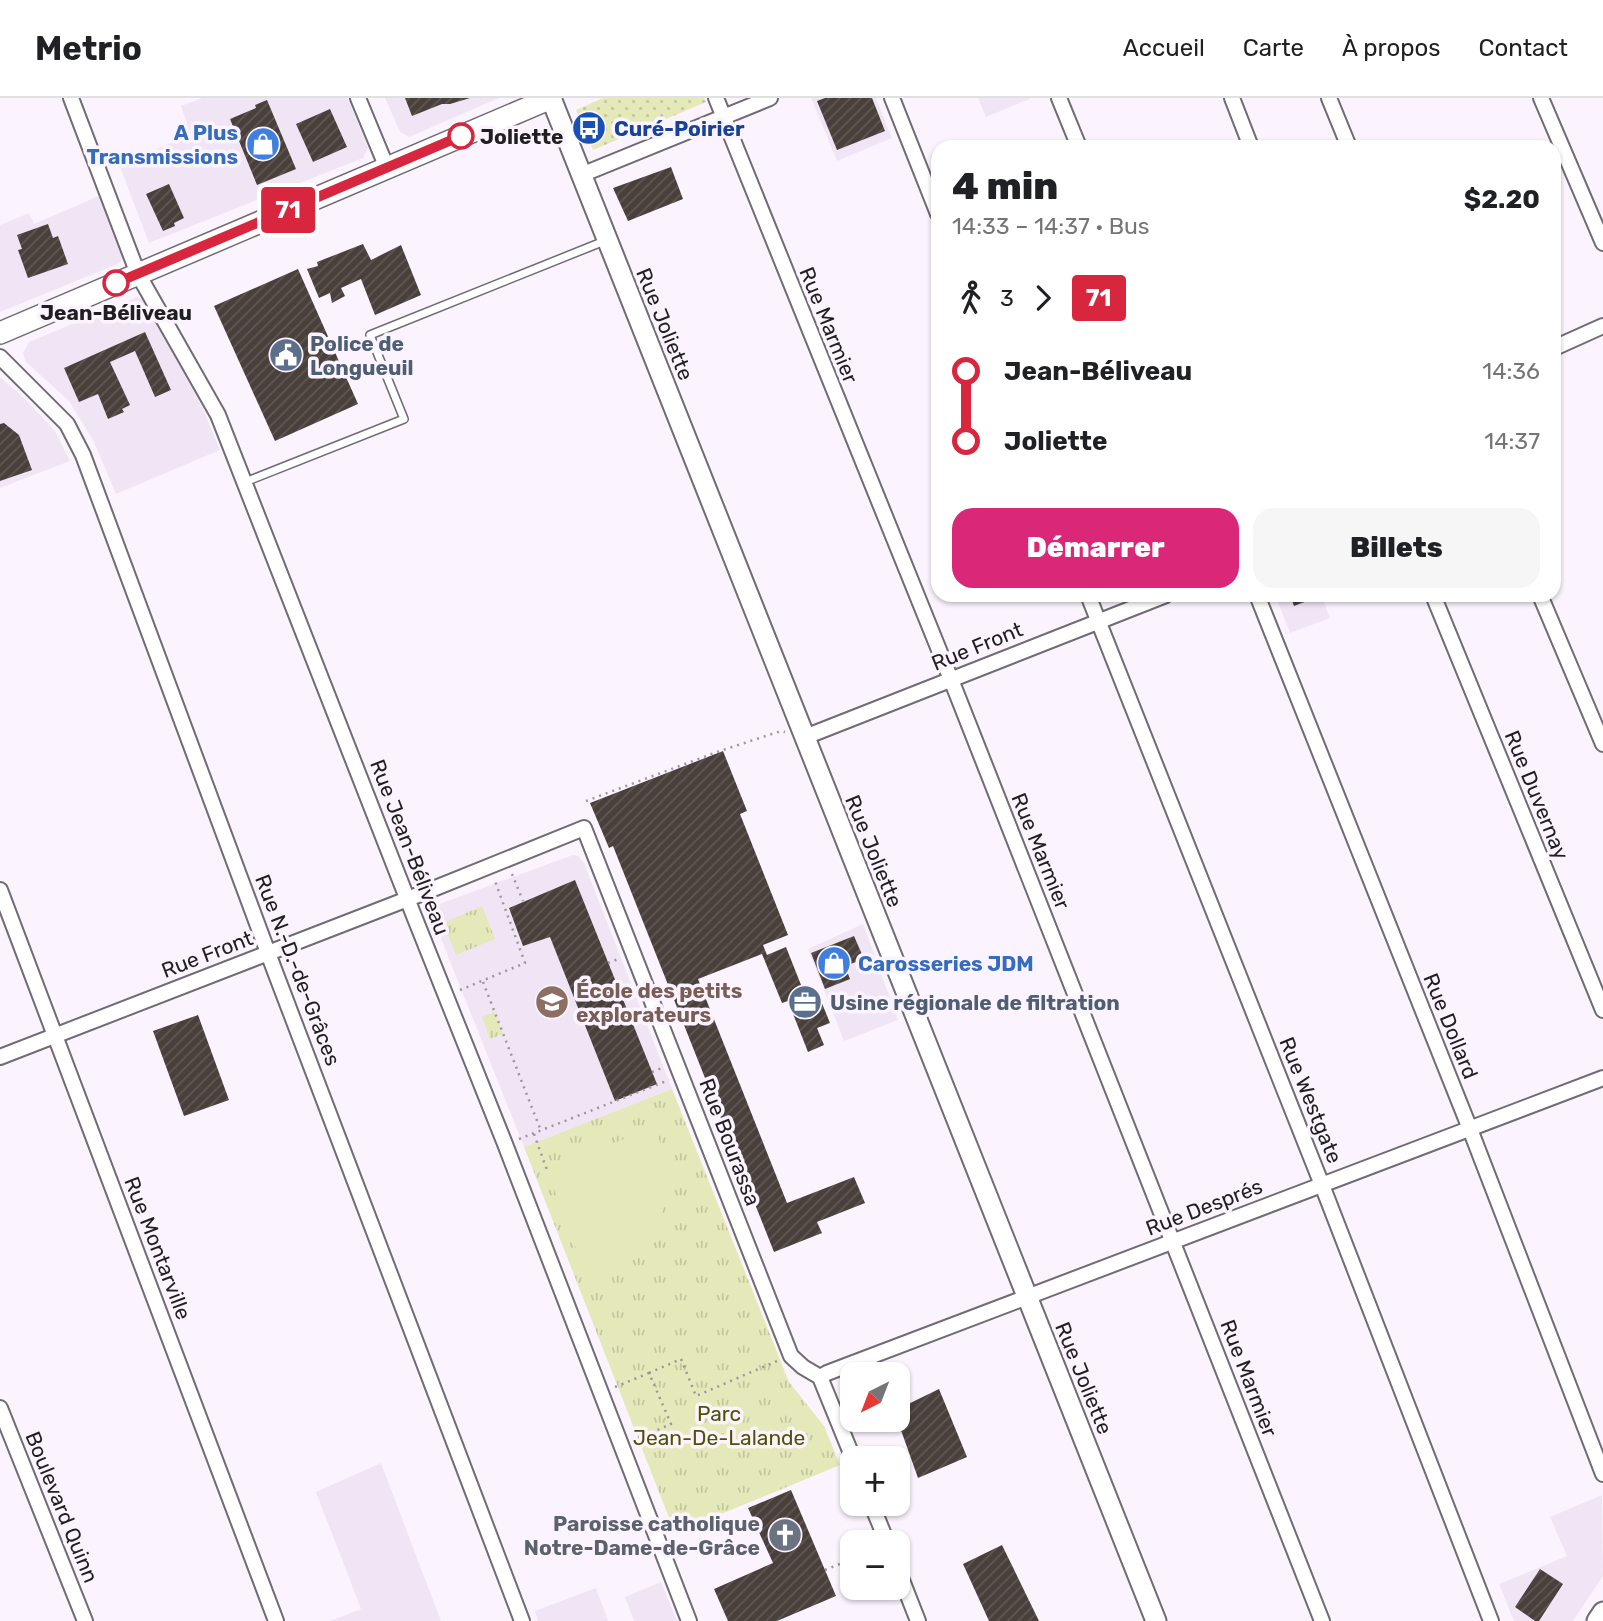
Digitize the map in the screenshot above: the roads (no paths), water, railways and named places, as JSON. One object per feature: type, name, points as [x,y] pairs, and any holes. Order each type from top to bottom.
[{"type":"main road","points":[[0,333],[551,98]]},
{"type":"street","name":"Rue Jean-Béliveau","points":[[71,98],[138,274],[218,415],[515,1169],[689,1621]]},
{"type":"street","points":[[358,98],[387,168]]},
{"type":"street","name":"Rue Joliette","points":[[551,98],[1156,1621]]},
{"type":"street","name":"Rue Marmier","points":[[716,98],[951,679],[1322,1621]]},
{"type":"street","points":[[582,175],[770,98]]},
{"type":"street","points":[[892,98],[931,196]]},
{"type":"street","points":[[1059,98],[1076,140]]},
{"type":"street","points":[[1232,98],[1248,140]]},
{"type":"street","points":[[1329,98],[1346,140]]},
{"type":"street","points":[[1541,98],[1559,140]]},
{"type":"street","points":[[1561,145],[1603,243]]},
{"type":"street","points":[[1561,345],[1603,326]]},
{"type":"street","name":"Rue N.-D.-de-Grâces","points":[[0,357],[67,424],[83,455],[268,953],[522,1621]]},
{"type":"street","name":"Rue Westgate","points":[[1091,602],[1322,1185],[1491,1621]]},
{"type":"street","name":"Rue Front","points":[[805,737],[1148,602]]},
{"type":"street","name":"Rue Dollard","points":[[1260,602],[1470,1129],[1603,1474]]},
{"type":"street","name":"Rue Duvernay","points":[[1436,602],[1603,1010]]},
{"type":"street","points":[[1543,602],[1603,744]]},
{"type":"street","name":"Rue Front","points":[[0,1057],[584,828]]},
{"type":"street","name":"Rue Bourassa","points":[[584,828],[791,1356],[820,1377]]},
{"type":"street","name":"Rue Montarville","points":[[0,890],[276,1621]]},
{"type":"street","name":"Rue Després","points":[[820,1377],[1603,1078]]},
{"type":"street","points":[[820,1377],[848,1446]]},
{"type":"street","name":"Boulevard Quinn","points":[[0,1408],[85,1621]]},
{"type":"street","points":[[910,1600],[918,1621]]},
{"type":"street","points":[[1597,1621],[1603,1612]]},
{"type":"lane","points":[[245,482],[404,419],[370,335],[607,240]]},
{"type":"place","name":"Curé-Poirier","points":[[589,128]]},
{"type":"place","name":"Joliette","points":[[461,136]]},
{"type":"place","name":"A Plus Transmissions","points":[[263,144]]},
{"type":"place","name":"Jean-Béliveau","points":[[116,283]]},
{"type":"place","name":"Police de Longueuil","points":[[286,355]]},
{"type":"place","name":"Carosseries JDM","points":[[834,963]]},
{"type":"place","name":"École des petits explorateurs","points":[[552,1002]]},
{"type":"place","name":"Usine régionale de filtration","points":[[805,1002]]},
{"type":"place","name":"Paroisse catholique Notre-Dame-de-Grâce","points":[[785,1535]]},
{"type":"park label","name":"Parc Jean-De-Lalande","points":[[719,1425]]}]
